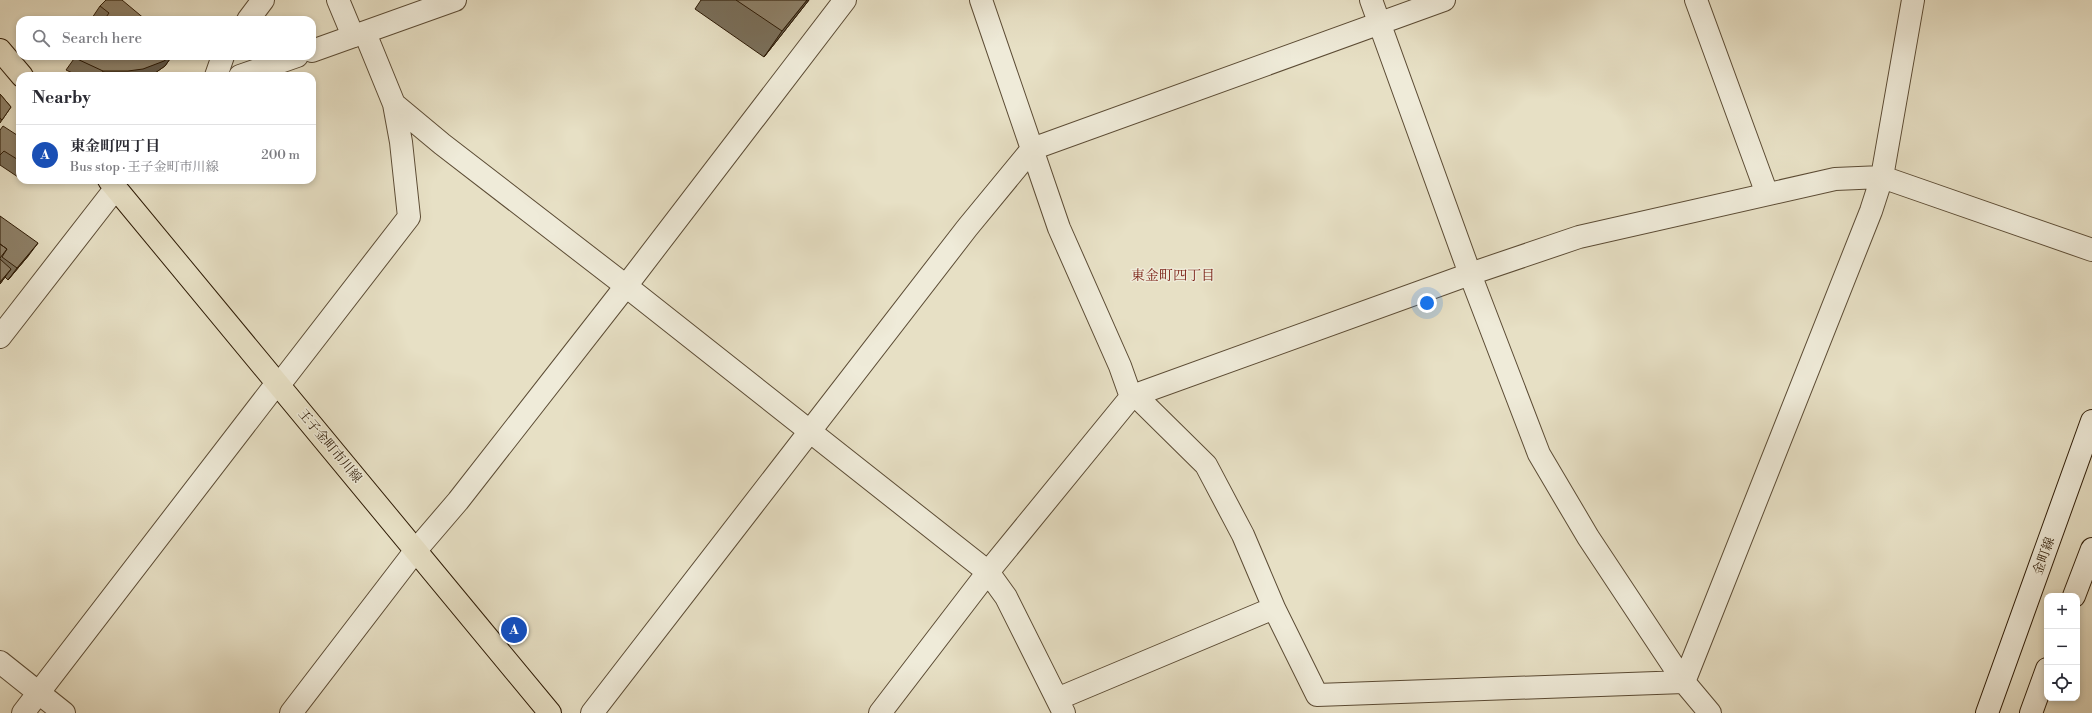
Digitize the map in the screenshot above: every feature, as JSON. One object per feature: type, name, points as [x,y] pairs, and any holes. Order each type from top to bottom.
[{"type":"main road","points":[[0,50],[19,72]]},
{"type":"main road","name":"王子金町市川線","points":[[112,184],[416,550],[472,621],[550,713]]},
{"type":"street","points":[[251,16],[263,0]]},
{"type":"street","points":[[23,713],[409,216],[401,142],[394,104],[359,35],[338,0]]},
{"type":"street","points":[[316,50],[455,0]]},
{"type":"street","points":[[291,713],[416,550],[453,507],[626,286],[845,0]]},
{"type":"street","points":[[981,0],[1060,228],[1133,396],[1206,466],[1243,535],[1274,608],[1321,704],[1684,682]]},
{"type":"street","points":[[1371,0],[1470,274],[1539,454],[1588,537],[1684,682],[1710,713]]},
{"type":"street","points":[[592,713],[962,234],[1032,149],[1444,0]]},
{"type":"street","points":[[1696,0],[1767,194]]},
{"type":"street","points":[[1684,682],[1871,211],[1882,178],[1913,0]]},
{"type":"street","points":[[218,72],[222,60]]},
{"type":"street","points":[[251,72],[286,60]]},
{"type":"street","points":[[394,104],[442,144],[626,286],[988,572],[1006,597],[1061,706],[1274,608]]},
{"type":"street","points":[[880,713],[988,572],[1133,396],[1470,274],[1579,237],[1834,179],[1882,178],[2092,250]]},
{"type":"street","points":[[0,337],[112,184]]},
{"type":"street","name":"金町線","points":[[1987,713],[2092,421]]},
{"type":"street","points":[[2075,593],[2092,549]]},
{"type":"street","points":[[0,662],[64,713]]},
{"type":"street","points":[[2031,713],[2044,677]]},
{"type":"building","points":[[106,0],[122,0],[141,16],[107,16],[109,13],[100,6]]},
{"type":"building","points":[[736,0],[807,0],[782,31]]},
{"type":"building","points":[[79,60],[165,60],[143,69],[128,71],[103,71]]},
{"type":"building","points":[[0,94],[11,107],[2,120],[0,118]]},
{"type":"building","points":[[3,126],[16,134],[16,158],[4,151],[0,155],[0,130]]},
{"type":"building","points":[[0,216],[38,243],[17,268],[2,257],[7,249],[0,244]]},
{"type":"building","points":[[0,244],[7,249],[0,258]]},
{"type":"building","points":[[0,259],[11,269],[0,282]]},
{"type":"place","name":"東金町四丁目","points":[[514,630]]},
{"type":"district","name":"東金町四丁目","points":[[1173,276]]}]
